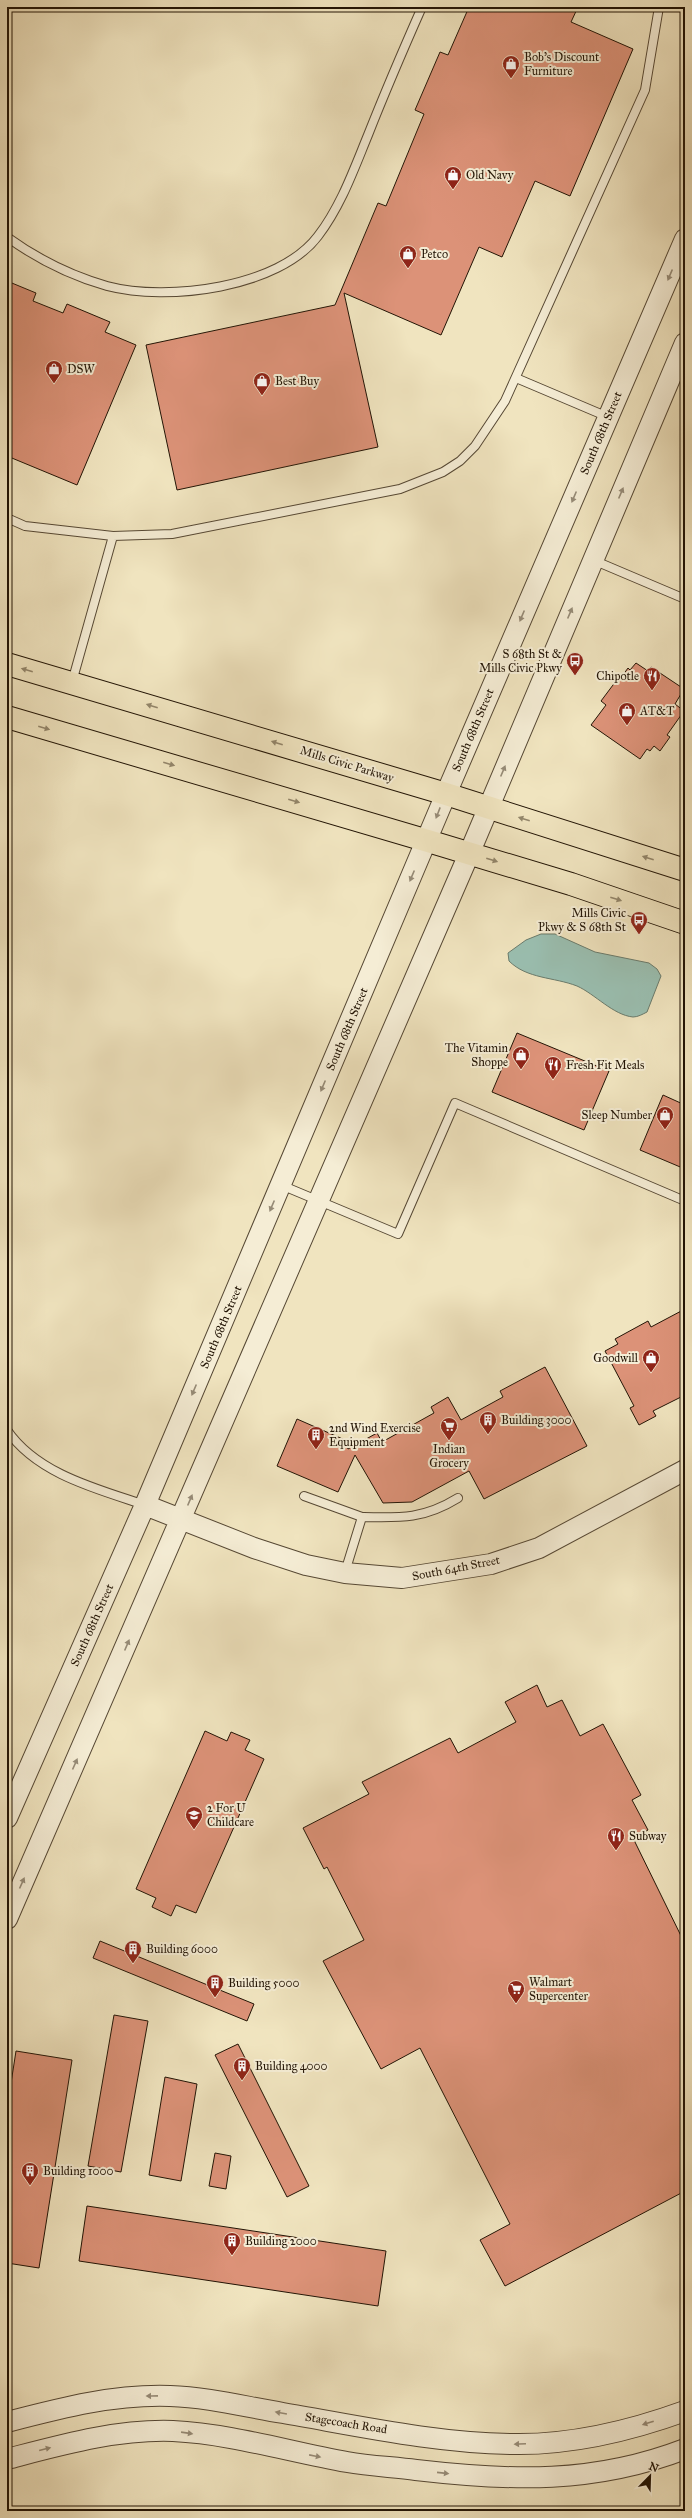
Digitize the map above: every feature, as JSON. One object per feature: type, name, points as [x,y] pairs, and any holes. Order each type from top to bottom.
[{"type":"main road","name":"Mills Civic Parkway","points":[[7,664],[446,794],[685,870]]},
{"type":"main road","points":[[7,717],[428,840],[469,854],[572,884],[685,922]]},
{"type":"street","name":"South 68th Street","points":[[7,1818],[145,1505],[428,840],[446,794],[685,239]]},
{"type":"street","points":[[7,1919],[182,1520],[469,854],[685,343]]},
{"type":"street","name":"South 64th Street","points":[[145,1505],[262,1551],[306,1565],[345,1573],[402,1578],[490,1564],[539,1548],[685,1470]]},
{"type":"street","name":"Stagecoach Road","points":[[7,2422],[76,2405],[121,2397],[172,2396],[451,2440],[513,2444],[565,2441],[620,2432],[685,2411]]},
{"type":"street","points":[[7,2459],[86,2439],[128,2432],[174,2431],[232,2439],[348,2462],[517,2479],[572,2476],[630,2466],[685,2449]]},
{"type":"lane","points":[[7,237],[58,267],[108,286],[128,289],[171,292],[222,286],[248,280],[288,263],[317,237],[332,213],[354,167],[422,7]]},
{"type":"lane","points":[[7,518],[25,526],[113,536],[172,534],[400,489],[443,472],[460,461],[474,446],[505,402],[645,90],[659,7]]},
{"type":"lane","points":[[516,378],[608,417]]},
{"type":"lane","points":[[71,682],[113,536]]},
{"type":"lane","points":[[592,560],[685,599]]},
{"type":"lane","points":[[281,1185],[398,1234],[455,1103],[685,1201]]},
{"type":"lane","points":[[7,1430],[12,1437],[44,1466],[92,1487],[145,1505]]},
{"type":"lane","points":[[304,1496],[362,1517],[404,1518],[438,1510],[458,1498]]},
{"type":"lane","points":[[345,1573],[362,1517]]},
{"type":"shaded area","points":[[541,934],[555,934],[595,952],[649,963],[657,969],[661,976],[647,1012],[635,1017],[626,1015],[611,1008],[577,986],[532,974],[516,967],[509,961],[508,953],[526,940]]},
{"type":"building","points":[[469,7],[578,7],[571,22],[633,49],[570,196],[535,181],[502,257],[479,247],[441,335],[344,293],[378,447],[177,490],[146,345],[335,305],[378,203],[386,206],[424,114],[415,110],[440,52],[448,55]]},
{"type":"building","points":[[7,281],[36,293],[33,301],[63,313],[67,304],[110,322],[105,332],[136,345],[77,485],[7,456]]},
{"type":"building","points":[[636,663],[648,671],[651,667],[684,689],[675,704],[684,711],[667,735],[670,737],[660,751],[654,746],[650,751],[647,749],[640,759],[591,725],[606,705],[601,701],[616,681],[618,682],[628,668],[630,670]]},
{"type":"building","points":[[517,1033],[609,1071],[584,1130],[492,1092]]},
{"type":"building","points":[[663,1095],[685,1105],[685,1169],[640,1150]]},
{"type":"building","name":"Goodwill","points":[[685,1309],[685,1395],[653,1411],[656,1416],[639,1425],[630,1408],[634,1406],[605,1351],[618,1344],[615,1339],[648,1321],[651,1327]]},
{"type":"building","name":"Building 3000","points":[[545,1367],[587,1446],[484,1499],[469,1471],[412,1502],[383,1503],[355,1455],[338,1492],[277,1466],[297,1419],[345,1440],[348,1449],[377,1433],[382,1442],[434,1413],[431,1407],[448,1397],[461,1420],[503,1397],[500,1391]]},
{"type":"building","name":"Walmart Supercenter","points":[[537,1685],[547,1707],[562,1700],[580,1736],[603,1724],[641,1795],[632,1800],[648,1830],[633,1838],[685,1944],[685,2191],[505,2286],[480,2240],[510,2224],[420,2048],[381,2069],[323,1961],[364,1940],[327,1867],[324,1869],[303,1828],[369,1794],[362,1782],[450,1738],[458,1753],[516,1722],[505,1702]]},
{"type":"building","points":[[205,1731],[227,1741],[231,1732],[250,1740],[245,1750],[264,1759],[196,1913],[176,1905],[171,1916],[152,1907],[156,1898],[136,1889]]},
{"type":"building","points":[[100,1941],[254,2004],[247,2021],[93,1958]]},
{"type":"building","points":[[114,2015],[148,2021],[121,2172],[88,2166]]},
{"type":"building","points":[[238,2044],[309,2186],[287,2197],[215,2055]]},
{"type":"building","name":"Building 1000","points":[[16,2051],[72,2060],[39,2268],[7,2263],[7,2109]]},
{"type":"building","points":[[165,2077],[197,2084],[181,2181],[149,2175]]},
{"type":"building","points":[[215,2153],[231,2156],[226,2189],[209,2186]]},
{"type":"building","name":"Building 2000","points":[[87,2206],[386,2251],[378,2306],[79,2261]]},
{"type":"place","name":"Bob's Discount Furniture","points":[[511,79]]},
{"type":"place","name":"Old Navy","points":[[453,190]]},
{"type":"place","name":"Petco","points":[[408,269]]},
{"type":"place","name":"DSW","points":[[54,384]]},
{"type":"place","name":"Best Buy","points":[[262,396]]},
{"type":"place","name":"S 68th St & Mills Civic Pkwy","points":[[575,676]]},
{"type":"place","name":"Chipotle","points":[[652,691]]},
{"type":"place","name":"AT&T","points":[[627,726]]},
{"type":"place","name":"Mills Civic Pkwy & S 68th St","points":[[639,935]]},
{"type":"place","name":"The Vitamin Shoppe","points":[[521,1070]]},
{"type":"place","name":"Fresh Fit Meals","points":[[553,1080]]},
{"type":"place","name":"Sleep Number","points":[[665,1130]]},
{"type":"place","name":"Goodwill","points":[[651,1373]]},
{"type":"place","name":"Building 3000","points":[[488,1435]]},
{"type":"place","name":"Indian Grocery","points":[[449,1441]]},
{"type":"place","name":"2nd Wind Exercise Equipment","points":[[316,1450]]},
{"type":"place","name":"2 For U Childcare","points":[[194,1830]]},
{"type":"place","name":"Subway","points":[[616,1851]]},
{"type":"place","name":"Building 6000","points":[[133,1964]]},
{"type":"place","name":"Building 5000","points":[[215,1998]]},
{"type":"place","name":"Walmart Supercenter","points":[[516,2004]]},
{"type":"place","name":"Building 4000","points":[[242,2081]]},
{"type":"place","name":"Building 1000","points":[[30,2186]]},
{"type":"place","name":"Building 2000","points":[[232,2256]]}]
